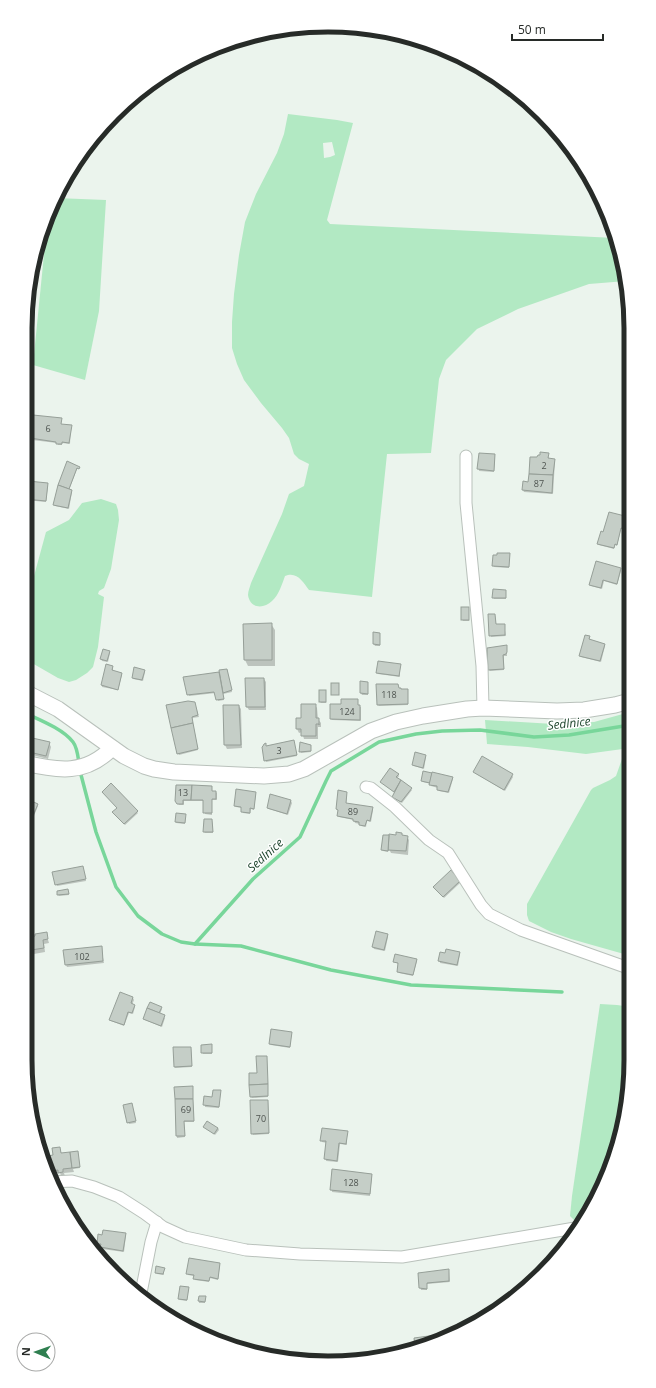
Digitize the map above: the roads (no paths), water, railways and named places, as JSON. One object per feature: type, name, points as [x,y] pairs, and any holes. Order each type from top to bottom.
[{"type":"main road","points":[[32,696],[58,709],[112,748],[136,762],[162,771],[234,776],[282,775],[304,769],[361,736],[390,724],[431,714],[483,708],[570,711],[597,708],[624,702]]},
{"type":"main road","points":[[32,764],[50,768],[70,769],[97,761],[112,748]]},
{"type":"street","points":[[466,456],[466,503],[482,666],[483,708]]},
{"type":"street","points":[[366,787],[371,788],[395,807],[430,840],[448,853],[481,905],[489,914],[521,930],[624,967]]},
{"type":"street","points":[[59,1182],[72,1181],[94,1187],[119,1197],[163,1227],[185,1237],[246,1250],[300,1254],[402,1257],[571,1229]]},
{"type":"street","points":[[142,1290],[150,1242],[156,1222]]},
{"type":"waterway","name":"Sedlnice","points":[[32,716],[51,725],[69,737],[75,746],[79,763]]},
{"type":"waterway","name":"Sedlnice","points":[[80,771],[96,832],[116,887],[138,916],[162,934],[181,942],[195,944],[253,879],[300,837],[331,771],[379,742],[416,734],[442,731],[480,730],[534,737],[569,735],[624,726]]},
{"type":"waterway","points":[[195,944],[241,946],[331,970],[411,985],[562,992]]}]
